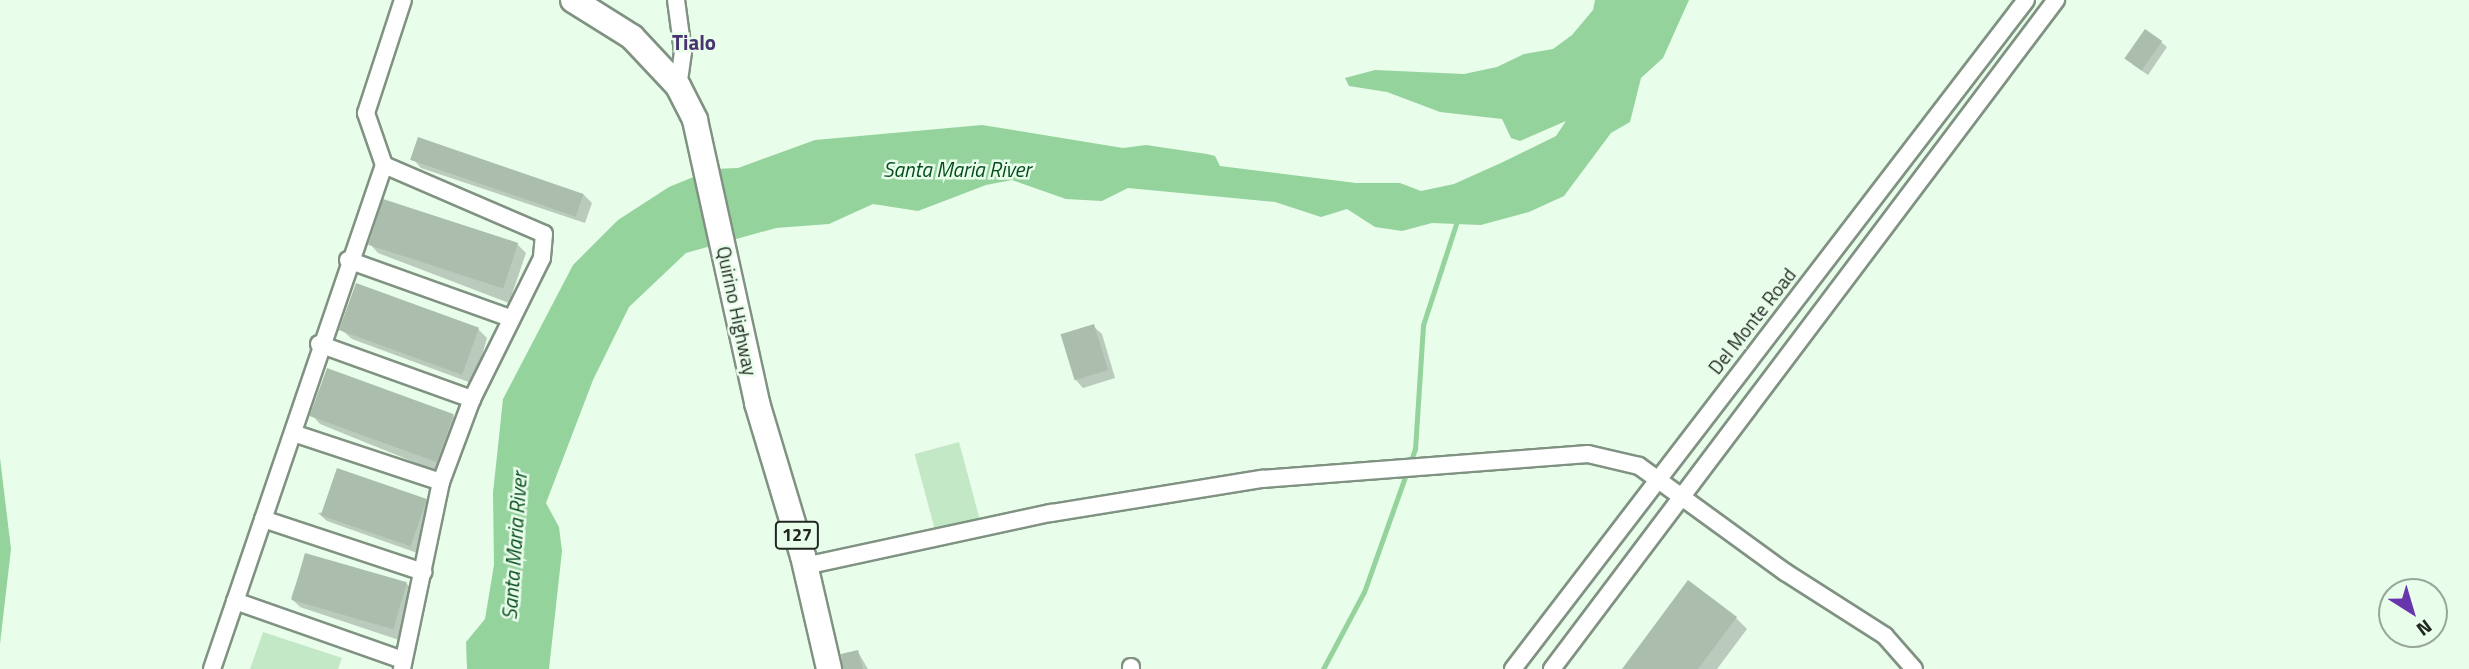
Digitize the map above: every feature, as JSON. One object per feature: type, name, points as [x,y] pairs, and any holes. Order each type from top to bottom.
[{"type":"main road","name":"Quirino Highway","points":[[573,0],[632,37],[678,86],[695,120],[757,403],[805,566],[828,669]]},
{"type":"street","points":[[212,669],[293,433],[319,344],[384,165],[366,113],[403,0]]},
{"type":"street","points":[[676,0],[683,52],[678,86]]},
{"type":"street","name":"Del Monte Road","points":[[1513,669],[1656,478],[2026,0]]},
{"type":"street","points":[[1552,669],[1680,495],[1916,188],[2056,0]]},
{"type":"street","points":[[235,601],[403,665],[441,482],[472,399],[542,258],[544,234],[384,165]]},
{"type":"street","points":[[1895,171],[1916,188]]},
{"type":"street","points":[[348,260],[510,318]]},
{"type":"street","points":[[319,344],[472,399]]},
{"type":"street","points":[[293,433],[441,482]]},
{"type":"street","points":[[805,566],[1077,508],[1262,479],[1410,469],[1547,454],[1588,454],[1630,462],[1656,478],[1885,636],[1914,669]]},
{"type":"street","points":[[263,519],[423,572]]},
{"type":"shaded area","points":[[959,442],[981,524],[937,536],[915,454]]},
{"type":"shaded area","points":[[263,632],[342,658],[338,669],[250,669]]},
{"type":"water","name":"Santa Maria River","points":[[1595,0],[1689,0],[1663,58],[1641,78],[1630,122],[1611,133],[1564,196],[1529,212],[1481,225],[1432,223],[1402,231],[1375,227],[1347,209],[1321,217],[1275,202],[1128,188],[1102,201],[1066,199],[1012,180],[986,185],[918,211],[873,204],[829,224],[776,228],[686,253],[629,307],[593,380],[546,503],[559,527],[562,551],[549,669],[467,669],[466,642],[485,619],[494,565],[493,493],[503,399],[573,265],[618,220],[669,187],[713,169],[738,168],[815,140],[982,125],[1123,148],[1146,145],[1207,154],[1215,156],[1220,166],[1356,183],[1400,183],[1421,191],[1454,184],[1503,162],[1556,136],[1566,121],[1520,141],[1511,138],[1502,119],[1440,112],[1387,92],[1349,86],[1345,78],[1375,70],[1464,74],[1497,67],[1524,54],[1553,49],[1572,35],[1593,10]]},
{"type":"water","points":[[0,458],[11,549],[0,644]]},
{"type":"building","points":[[2145,29],[2162,41],[2142,71],[2124,58]]},
{"type":"building","points":[[418,137],[583,194],[576,217],[410,160]]},
{"type":"building","points":[[383,199],[518,243],[503,289],[368,245]]},
{"type":"building","points":[[356,283],[479,328],[462,375],[339,330]]},
{"type":"building","points":[[1094,324],[1108,370],[1075,380],[1061,334]]},
{"type":"building","points":[[327,368],[454,414],[436,462],[310,416]]},
{"type":"building","points":[[337,468],[427,499],[411,546],[321,515]]},
{"type":"building","points":[[305,553],[407,582],[393,629],[291,600]]},
{"type":"building","points":[[1688,580],[1737,617],[1698,669],[1622,669]]},
{"type":"building","points":[[858,650],[863,669],[843,669],[841,654]]},
{"type":"waterway","points":[[1323,669],[1364,592],[1415,449],[1423,325],[1458,218]]},
{"type":"district","name":"Tialo","points":[[694,42]]}]
